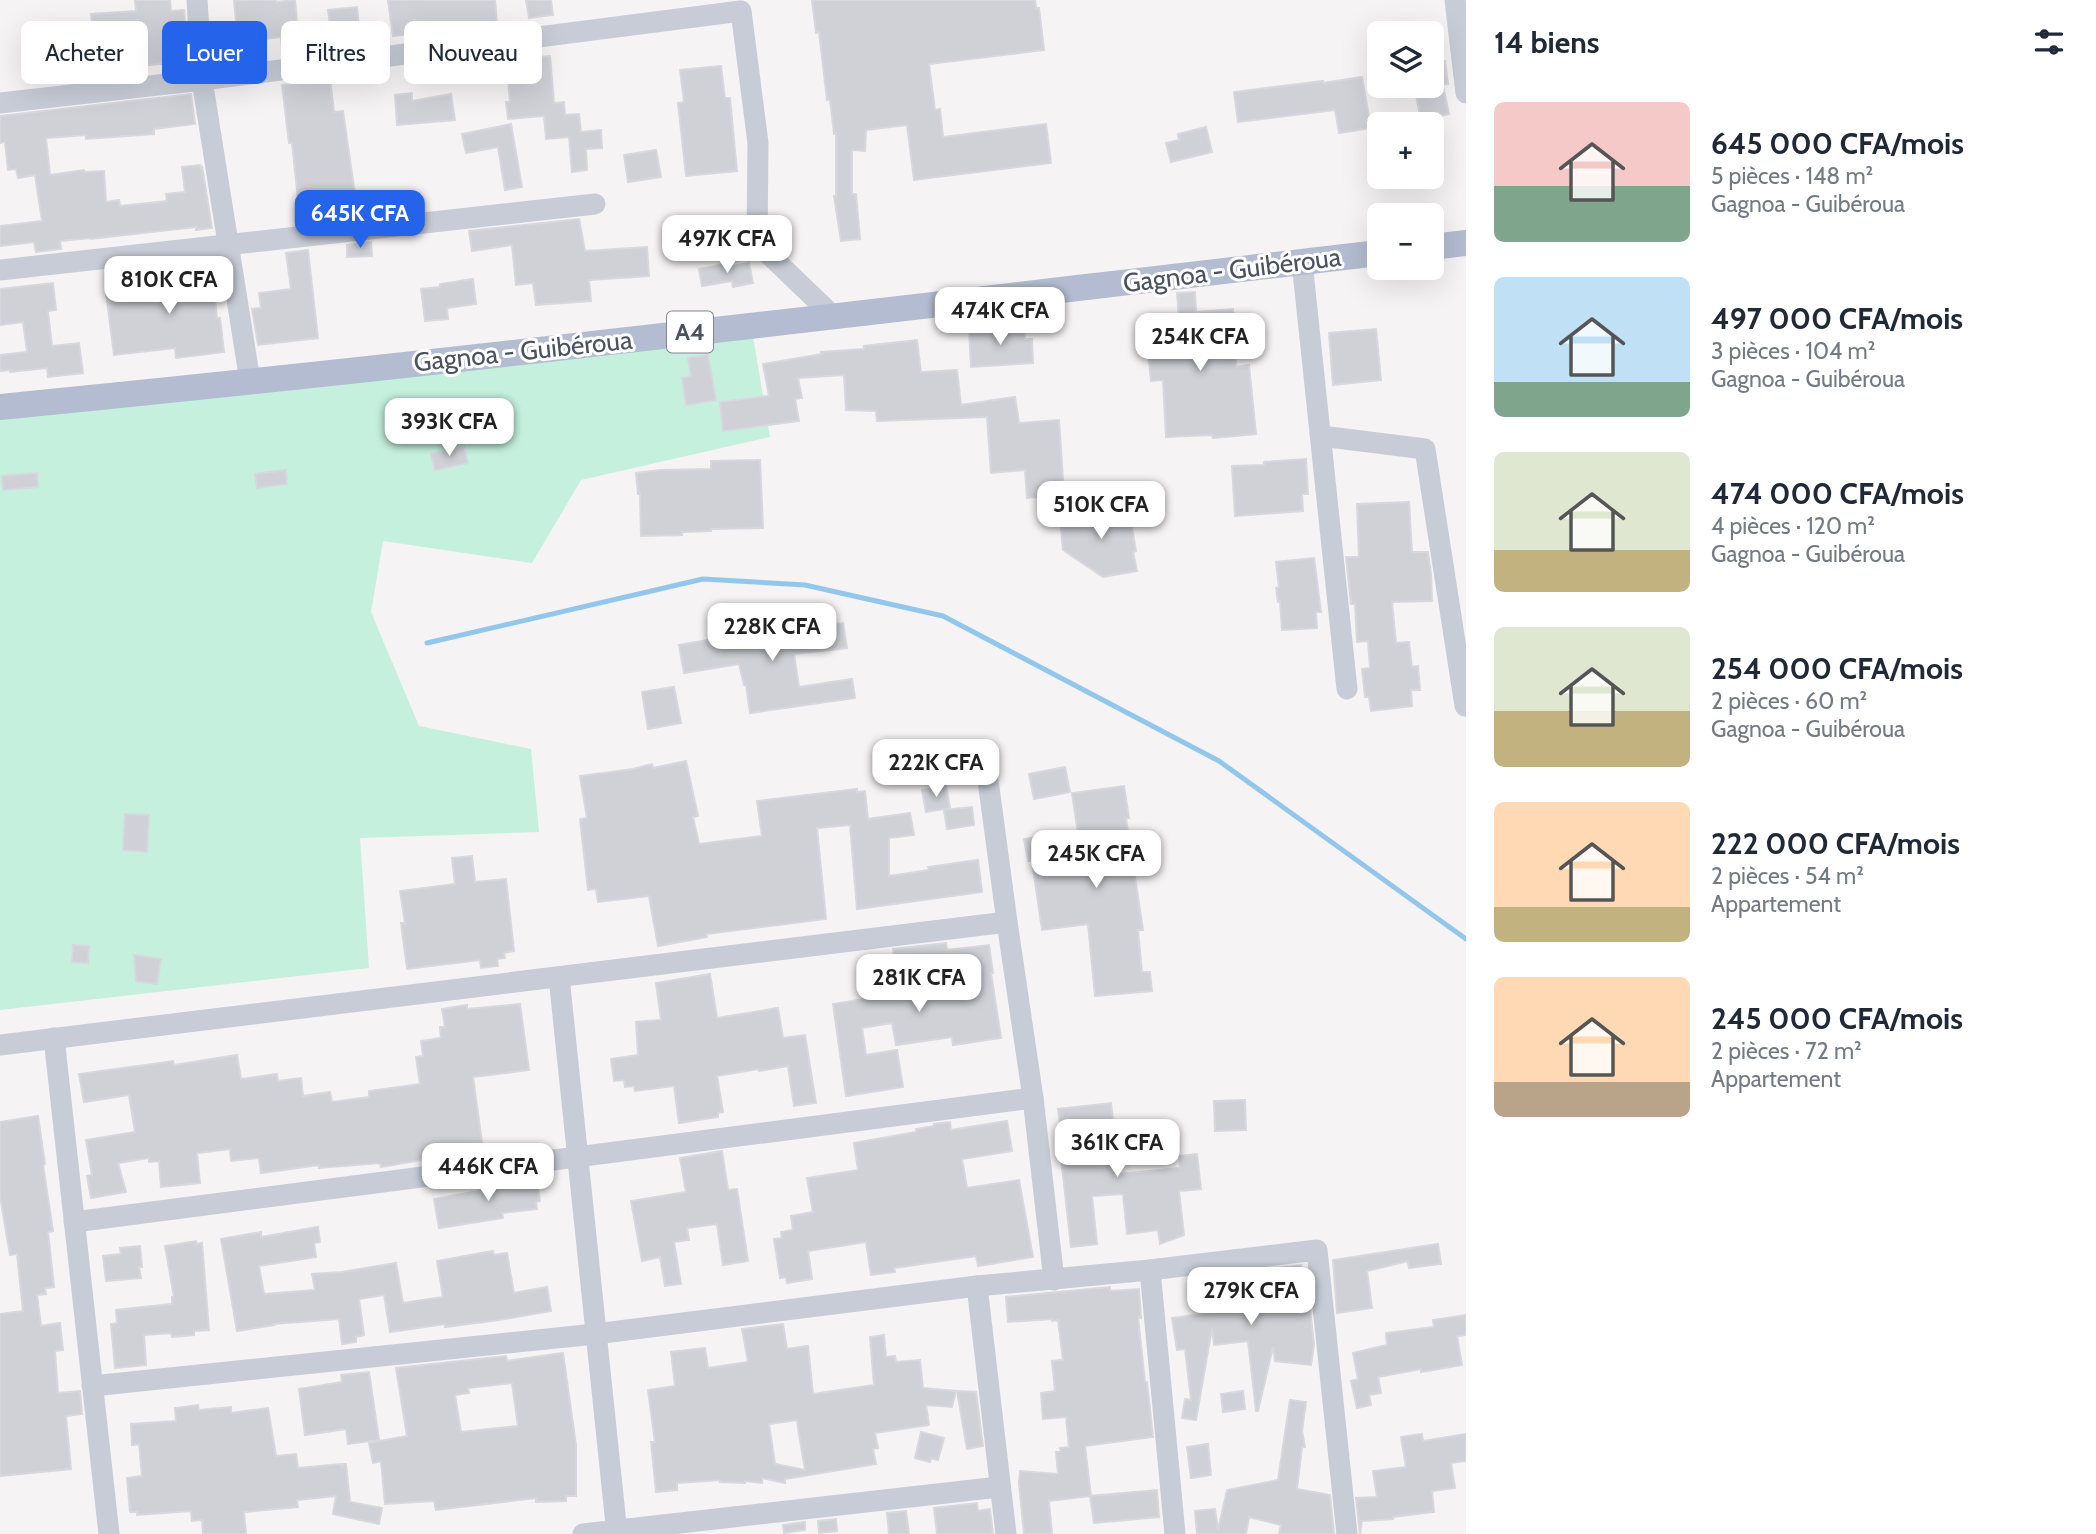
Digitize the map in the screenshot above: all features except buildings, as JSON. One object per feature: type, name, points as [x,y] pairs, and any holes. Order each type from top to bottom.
[{"type":"main road","points":[[1444,246],[1466,243]]},
{"type":"main road","name":"Gagnoa - Guibéroua","points":[[0,407],[1367,254]]},
{"type":"street","points":[[197,0],[198,21]]},
{"type":"street","points":[[1455,0],[1466,93]]},
{"type":"street","points":[[267,71],[740,6],[758,144],[757,243],[832,316]]},
{"type":"street","points":[[0,103],[167,84]]},
{"type":"street","points":[[203,84],[250,381]]},
{"type":"street","points":[[0,270],[595,204]]},
{"type":"street","points":[[1302,262],[1347,689]]},
{"type":"street","points":[[1321,436],[1425,449],[1465,706]]},
{"type":"street","points":[[985,758],[1033,1098],[1054,1280]]},
{"type":"street","points":[[0,1045],[1007,922]]},
{"type":"street","points":[[559,976],[617,1532]]},
{"type":"street","points":[[54,1038],[109,1534]]},
{"type":"street","points":[[74,1222],[1033,1098]]},
{"type":"street","points":[[92,1386],[596,1334],[977,1286],[1150,1270],[1317,1250],[1347,1534]]},
{"type":"street","points":[[1150,1270],[1175,1534]]},
{"type":"street","points":[[977,1286],[1006,1534]]},
{"type":"street","points":[[583,1534],[999,1487]]},
{"type":"green space","points":[[752,331],[770,437],[581,480],[532,563],[383,541],[371,612],[419,726],[531,749],[539,832],[360,838],[369,968],[0,1010],[0,409]]},
{"type":"waterway","points":[[427,643],[703,579],[805,585],[943,616],[1219,761],[1466,939]]}]
